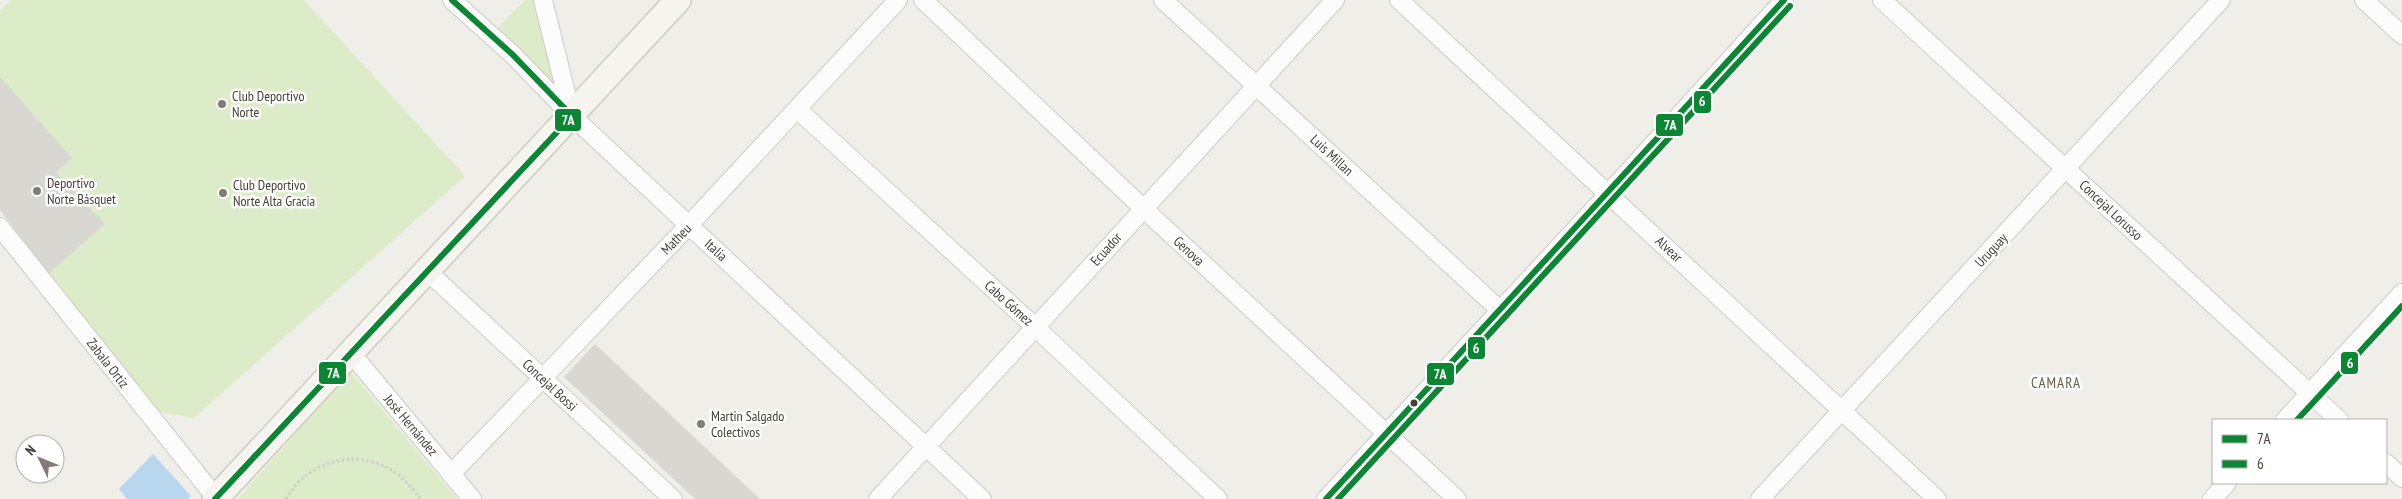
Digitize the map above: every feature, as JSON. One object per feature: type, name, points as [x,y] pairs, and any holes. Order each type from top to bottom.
[{"type":"main road","points":[[216,499],[349,353],[572,116],[678,0]]},
{"type":"street","name":"Italia","points":[[452,0],[513,55],[572,116],[982,499]]},
{"type":"street","points":[[544,0],[572,116]]},
{"type":"street","name":"Matheu","points":[[451,474],[690,225],[898,0]]},
{"type":"street","name":"Genova","points":[[923,0],[1144,209],[1457,499]]},
{"type":"street","name":"Luis Millan","points":[[1163,0],[1500,311]]},
{"type":"street","name":"Ecuador","points":[[878,499],[1335,0]]},
{"type":"street","name":"Alvear","points":[[1399,0],[1937,499]]},
{"type":"street","points":[[1326,499],[1609,193],[1784,0]]},
{"type":"street","name":"Concejal Lorusso","points":[[1882,0],[2338,419]]},
{"type":"street","name":"Uruguay","points":[[1760,499],[2221,0]]},
{"type":"street","points":[[2364,0],[2402,34]]},
{"type":"street","name":"Cabo Gómez","points":[[797,109],[1035,327],[1218,499]]},
{"type":"street","name":"Zabala Ortiz","points":[[0,227],[216,499]]},
{"type":"street","name":"Concejal Bossi","points":[[427,271],[673,499]]},
{"type":"street","points":[[2286,419],[2402,293]]},
{"type":"street","name":"José Hernández","points":[[349,353],[472,499]]},
{"type":"street","points":[[2387,464],[2402,478]]},
{"type":"street","points":[[2212,499],[2226,484]]},
{"type":"path","points":[[286,499],[296,485],[310,472],[325,463],[347,458],[376,463],[391,469],[421,499]]},
{"type":"green space","name":"Club Deportivo Norte Alta Gracia","points":[[12,0],[304,0],[465,176],[194,418],[158,412],[0,210],[0,10]]},
{"type":"green space","points":[[525,0],[542,0],[561,103],[491,35]]},
{"type":"green space","points":[[350,371],[457,499],[238,499]]},
{"type":"water","points":[[153,454],[191,496],[188,499],[127,499],[119,489]]},
{"type":"building","name":"Deportivo Norte Básquet","points":[[0,77],[72,158],[56,172],[105,224],[49,273],[0,210]]},
{"type":"building","points":[[595,344],[760,499],[695,499],[564,377]]},
{"type":"transit line","name":"7A","points":[[215,499],[572,116],[513,55],[452,0]]},
{"type":"transit line","name":"7A","points":[[1326,499],[1784,0]]},
{"type":"transit line","name":"6","points":[[1338,499],[1790,6]]},
{"type":"transit line","name":"6","points":[[2298,419],[2402,306]]},
{"type":"place","name":"Club Deportivo Norte","points":[[222,104]]},
{"type":"place","name":"Deportivo Norte Básquet","points":[[37,191]]},
{"type":"place","name":"Club Deportivo Norte Alta Gracia","points":[[223,193]]},
{"type":"place","name":"Martin Salgado Colectivos","points":[[701,424]]},
{"type":"district","name":"CAMARA","points":[[2056,382]]}]
